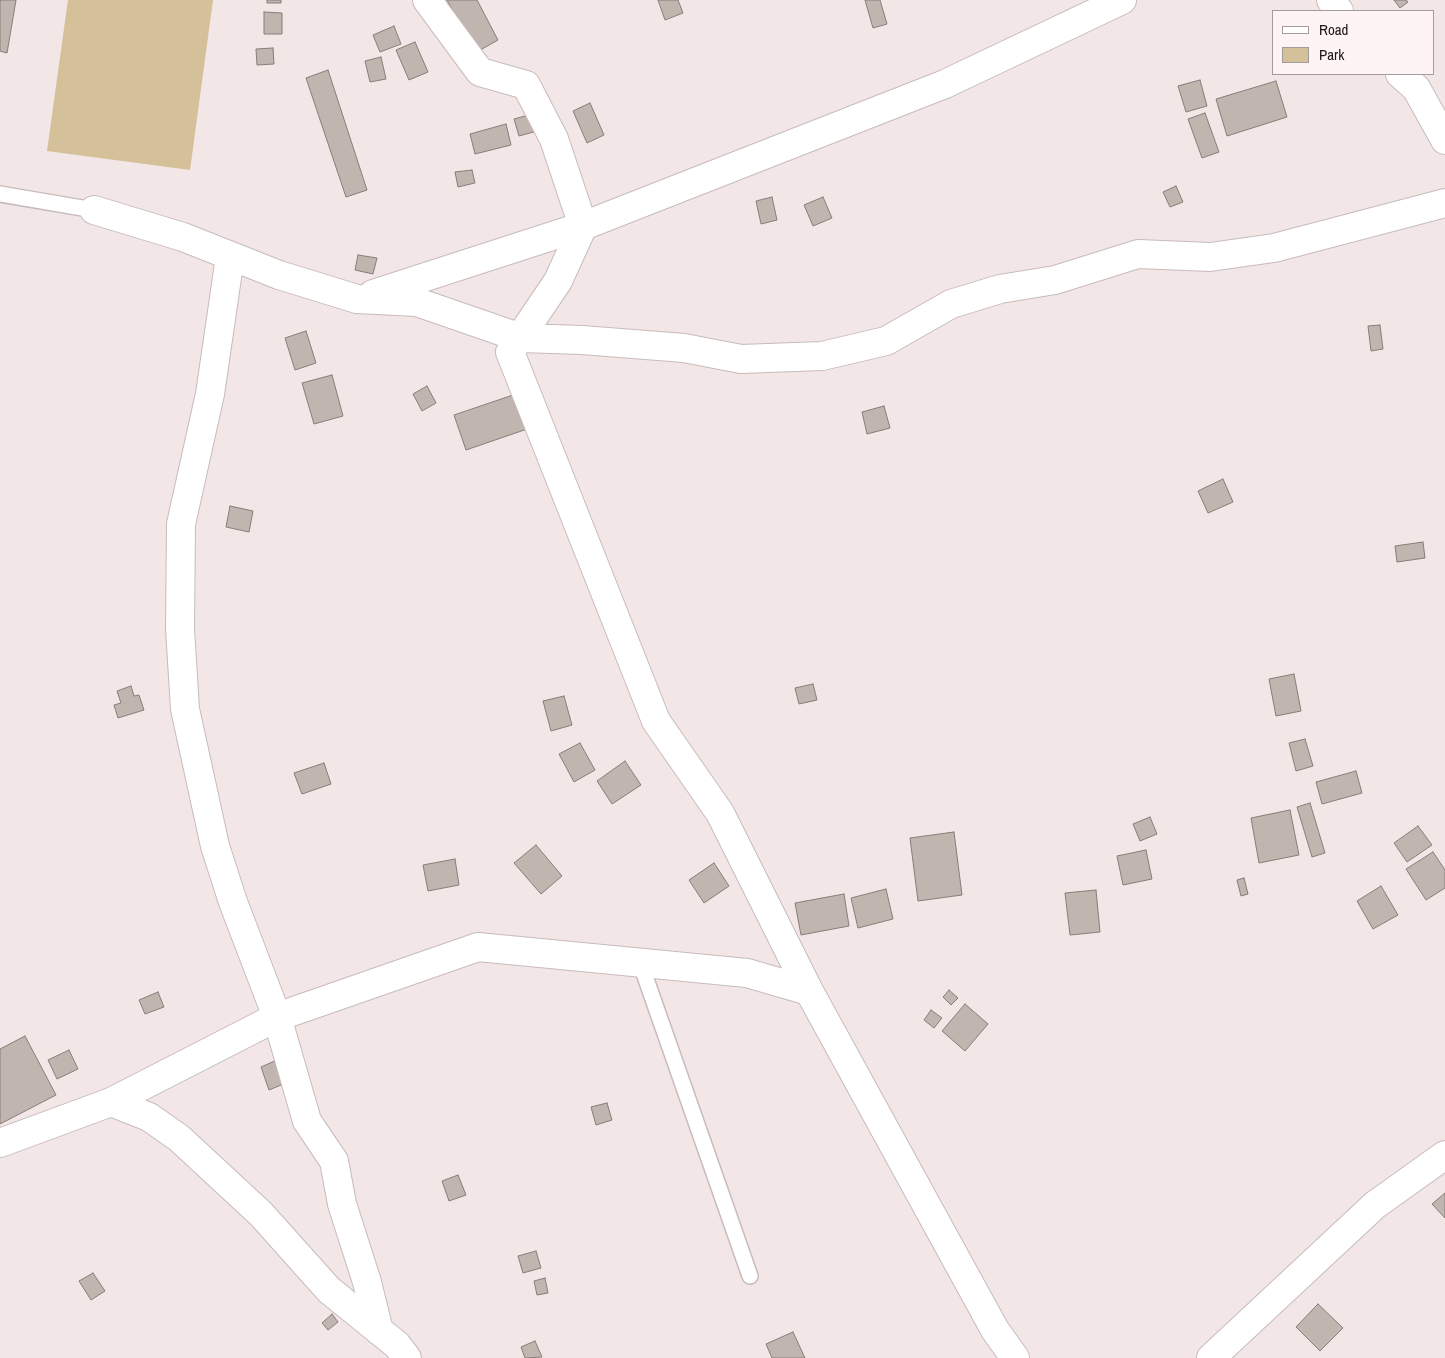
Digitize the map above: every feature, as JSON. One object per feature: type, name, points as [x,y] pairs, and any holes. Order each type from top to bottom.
[{"type":"street","points":[[427,0],[480,72],[526,85],[554,139],[584,226],[558,281],[510,352],[656,721],[720,813],[809,991],[995,1330],[1015,1358]]},
{"type":"street","points":[[357,299],[584,226],[945,84],[1122,0]]},
{"type":"street","points":[[1401,75],[1416,88],[1445,140]]},
{"type":"street","points":[[94,210],[183,237],[279,276],[357,299],[417,302],[521,338],[582,340],[684,348],[741,359],[822,356],[886,341],[951,304],[1000,289],[1056,280],[1138,254],[1210,257],[1274,248],[1445,203]]},
{"type":"street","points":[[230,257],[210,394],[181,524],[180,638],[185,709],[214,846],[233,902],[277,1017],[306,1121],[334,1161],[342,1204],[367,1282],[379,1331]]},
{"type":"street","points":[[0,1143],[111,1102],[277,1017],[478,947],[747,972],[809,991]]},
{"type":"street","points":[[111,1102],[149,1118],[179,1138],[261,1214],[330,1290],[397,1345],[407,1358]]},
{"type":"street","points":[[1211,1358],[1375,1205],[1445,1154]]},
{"type":"street","points":[[330,1290],[367,1282]]},
{"type":"lane","points":[[0,194],[94,210]]},
{"type":"lane","points":[[640,962],[750,1276]]},
{"type":"green space","points":[[68,0],[213,0],[190,170],[47,151]]},
{"type":"building","points":[[0,0],[16,0],[7,53],[0,51]]},
{"type":"building","points":[[267,0],[281,0],[281,3],[267,3]]},
{"type":"building","points":[[447,0],[477,0],[498,40],[475,53]]},
{"type":"building","points":[[658,0],[678,0],[683,13],[665,20]]},
{"type":"building","points":[[865,0],[880,0],[887,24],[873,28]]},
{"type":"building","points":[[1394,0],[1406,0],[1408,2],[1400,8]]},
{"type":"building","points":[[264,12],[282,13],[282,34],[264,34]]},
{"type":"building","points":[[394,26],[401,44],[380,52],[373,35]]},
{"type":"building","points":[[415,42],[428,72],[409,80],[396,50]]},
{"type":"building","points":[[273,48],[274,64],[257,65],[256,49]]},
{"type":"building","points":[[381,57],[386,79],[370,82],[365,61]]},
{"type":"building","points":[[328,70],[367,190],[346,197],[306,78]]},
{"type":"building","points":[[1200,80],[1207,106],[1186,112],[1178,86]]},
{"type":"building","points":[[1276,81],[1287,117],[1227,136],[1216,99]]},
{"type":"building","points":[[590,103],[604,135],[587,143],[573,111]]},
{"type":"building","points":[[536,113],[541,130],[519,136],[514,119]]},
{"type":"building","points":[[1205,113],[1219,152],[1202,158],[1188,119]]},
{"type":"building","points":[[506,124],[511,145],[475,154],[470,134]]},
{"type":"building","points":[[472,170],[475,183],[458,187],[455,172]]},
{"type":"building","points":[[1176,186],[1183,202],[1170,207],[1163,192]]},
{"type":"building","points":[[772,197],[777,220],[761,224],[756,201]]},
{"type":"building","points":[[823,197],[832,218],[813,226],[804,205]]},
{"type":"building","points":[[358,255],[377,258],[373,274],[355,270]]},
{"type":"building","points":[[1380,325],[1383,349],[1371,351],[1368,326]]},
{"type":"building","points":[[306,331],[316,363],[295,370],[285,338]]},
{"type":"building","points":[[332,375],[343,416],[314,424],[302,383]]},
{"type":"building","points":[[427,386],[436,403],[422,411],[413,394]]},
{"type":"building","points":[[519,393],[530,428],[466,450],[454,415]]},
{"type":"building","points":[[884,406],[890,428],[867,434],[862,412]]},
{"type":"building","points":[[1223,479],[1233,502],[1208,513],[1198,491]]},
{"type":"building","points":[[230,506],[253,511],[249,532],[226,527]]},
{"type":"building","points":[[1423,542],[1425,558],[1397,562],[1395,546]]},
{"type":"building","points":[[1294,674],[1301,711],[1276,716],[1269,679]]},
{"type":"building","points":[[813,684],[817,700],[799,704],[795,688]]},
{"type":"building","points":[[131,686],[134,696],[139,695],[144,710],[118,718],[114,705],[121,703],[117,691]]},
{"type":"building","points":[[564,696],[572,725],[551,731],[543,701]]},
{"type":"building","points":[[1305,739],[1313,766],[1296,771],[1289,743]]},
{"type":"building","points":[[580,743],[595,770],[574,782],[559,754]]},
{"type":"building","points":[[625,761],[641,785],[612,804],[597,781]]},
{"type":"building","points":[[324,763],[331,784],[302,794],[294,773]]},
{"type":"building","points":[[1356,771],[1362,793],[1322,804],[1316,782]]},
{"type":"building","points":[[1310,803],[1325,853],[1312,857],[1297,807]]},
{"type":"building","points":[[1290,810],[1299,855],[1259,863],[1251,818]]},
{"type":"building","points":[[1150,817],[1157,834],[1140,841],[1133,824]]},
{"type":"building","points":[[1418,826],[1432,845],[1407,862],[1394,843]]},
{"type":"building","points":[[954,832],[962,895],[918,901],[910,838]]},
{"type":"building","points":[[536,845],[562,876],[541,894],[514,863]]},
{"type":"building","points":[[1146,850],[1152,879],[1123,885],[1117,856]]},
{"type":"building","points":[[1433,852],[1445,870],[1445,888],[1426,900],[1406,869]]},
{"type":"building","points":[[455,859],[459,885],[428,891],[423,865]]},
{"type":"building","points":[[714,863],[729,886],[704,903],[689,880]]},
{"type":"building","points":[[1244,878],[1248,894],[1241,896],[1237,880]]},
{"type":"building","points":[[1381,886],[1398,915],[1373,929],[1357,901]]},
{"type":"building","points":[[886,889],[893,919],[858,928],[851,898]]},
{"type":"building","points":[[1096,890],[1100,932],[1070,935],[1065,893]]},
{"type":"building","points":[[844,894],[849,926],[801,935],[795,903]]},
{"type":"building","points":[[949,990],[958,998],[951,1005],[943,997]]},
{"type":"building","points":[[158,992],[164,1007],[145,1014],[139,1000]]},
{"type":"building","points":[[965,1004],[988,1024],[965,1051],[942,1031]]},
{"type":"building","points":[[931,1010],[942,1018],[934,1028],[924,1020]]},
{"type":"building","points":[[25,1036],[56,1095],[0,1124],[0,1049]]},
{"type":"building","points":[[69,1050],[78,1069],[57,1079],[48,1060]]},
{"type":"building","points":[[277,1060],[286,1083],[269,1090],[261,1067]]},
{"type":"building","points":[[607,1103],[612,1120],[596,1125],[591,1107]]},
{"type":"building","points":[[458,1175],[466,1195],[449,1201],[442,1181]]},
{"type":"building","points":[[1445,1193],[1445,1218],[1432,1204]]},
{"type":"building","points":[[536,1251],[541,1268],[523,1273],[518,1256]]},
{"type":"building","points":[[93,1273],[105,1291],[91,1300],[79,1281]]},
{"type":"building","points":[[545,1278],[548,1293],[537,1295],[534,1281]]},
{"type":"building","points":[[1318,1304],[1343,1328],[1320,1351],[1296,1327]]},
{"type":"building","points":[[332,1314],[338,1322],[328,1330],[322,1323]]},
{"type":"building","points":[[793,1332],[805,1358],[772,1358],[766,1344]]},
{"type":"building","points":[[535,1341],[542,1357],[525,1358],[521,1347]]}]
